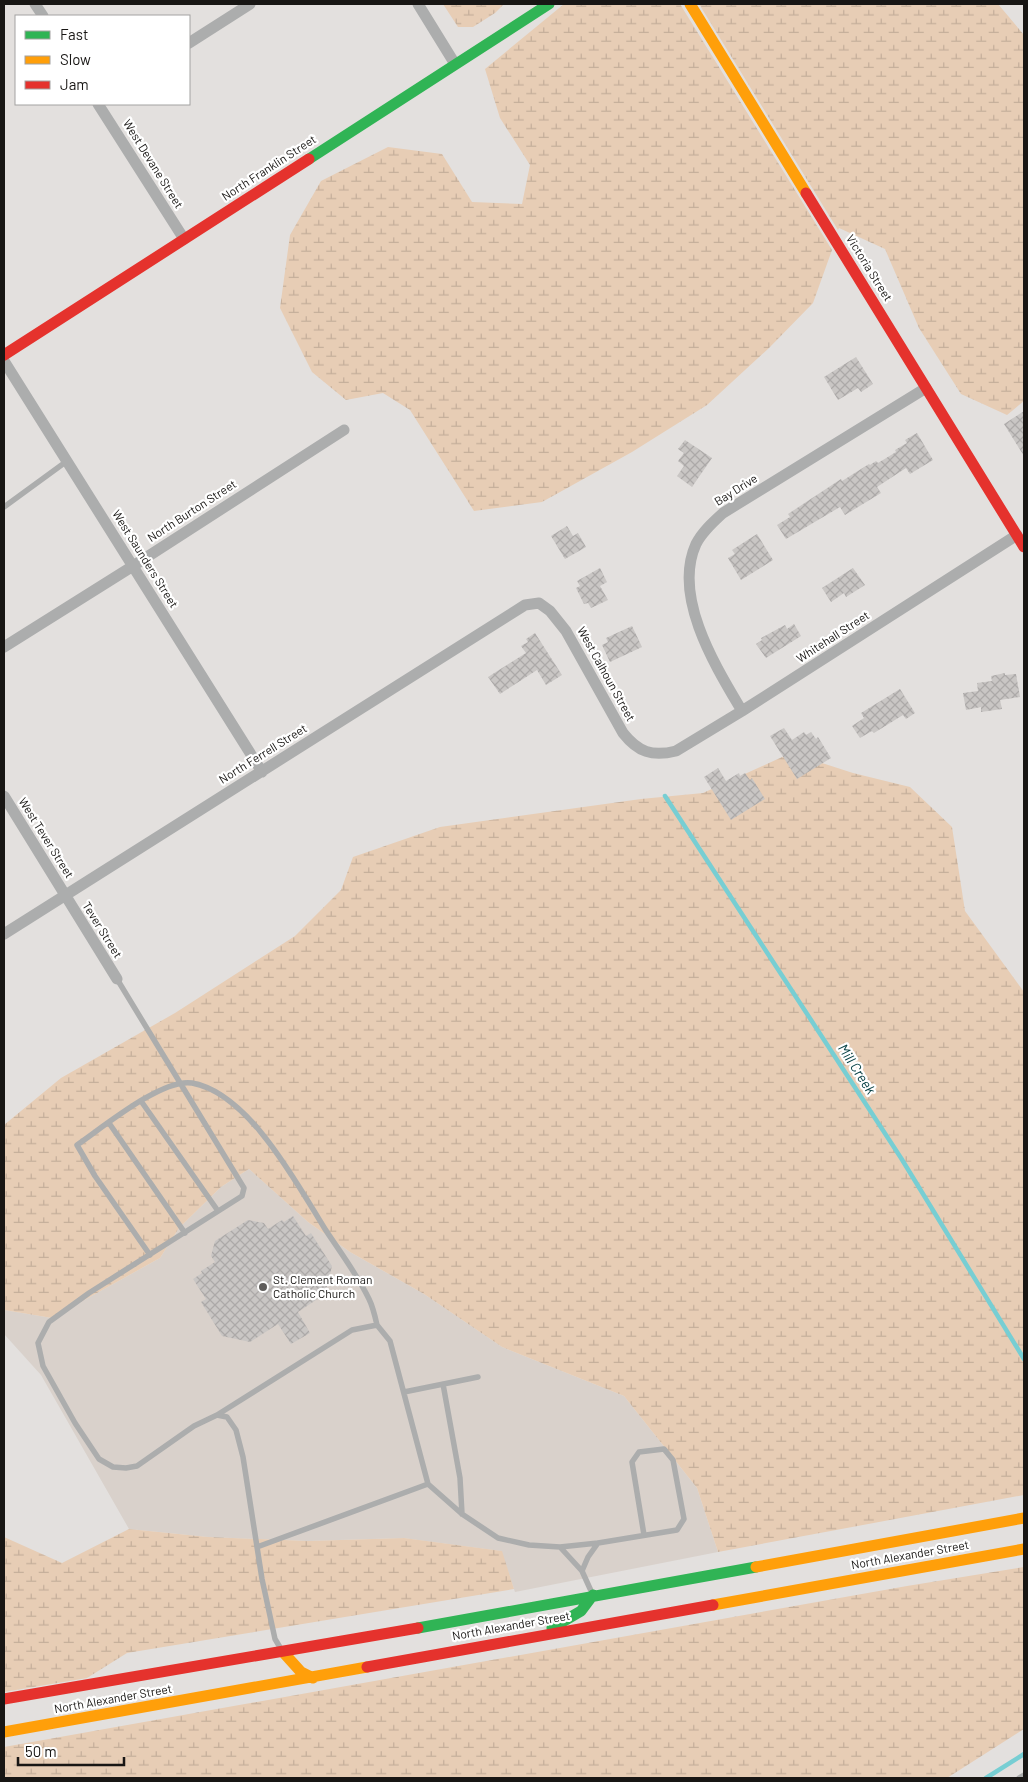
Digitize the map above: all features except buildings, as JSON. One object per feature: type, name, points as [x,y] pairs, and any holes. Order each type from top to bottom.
[{"type":"main road","name":"North Franklin Street","points":[[4,355],[549,4]]},
{"type":"main road","name":"Victoria Street","points":[[690,4],[926,388],[1020,533],[1024,547]]},
{"type":"main road","name":"North Alexander Street","points":[[4,1700],[283,1652],[1024,1518]]},
{"type":"main road","name":"North Alexander Street","points":[[4,1732],[1024,1549]]},
{"type":"main road","points":[[536,1636],[580,1613],[589,1604],[593,1595]]},
{"type":"main road","points":[[283,1652],[301,1672],[313,1678]]},
{"type":"street","points":[[35,4],[42,15]]},
{"type":"street","points":[[190,42],[250,4]]},
{"type":"street","points":[[418,4],[455,64]]},
{"type":"street","name":"West Devane Street","points":[[99,105],[184,239]]},
{"type":"street","name":"West Saunders Street","points":[[4,361],[262,772]]},
{"type":"street","name":"Bay Drive","points":[[742,711],[719,673],[694,617],[690,572],[691,558],[696,544],[707,527],[723,513],[926,388]]},
{"type":"street","name":"North Burton Street","points":[[4,647],[344,430]]},
{"type":"street","name":"Whitehall Street","points":[[652,754],[664,754],[676,750],[742,711],[1020,533]]},
{"type":"street","name":"North Ferrell Street","points":[[4,934],[519,608],[531,603],[539,603]]},
{"type":"street","name":"West Calhoun Street","points":[[539,603],[550,611],[566,631],[623,733],[640,750],[652,754]]},
{"type":"street","name":"West Tever Street","points":[[4,796],[65,895]]},
{"type":"street","name":"Tever Street","points":[[65,895],[117,979]]},
{"type":"lane","points":[[4,507],[67,461]]},
{"type":"lane","points":[[117,979],[244,1188],[242,1196],[89,1293],[49,1322],[38,1343],[43,1366],[75,1423],[99,1458],[113,1466],[126,1468],[137,1466],[194,1426],[217,1415],[352,1330],[378,1325]]},
{"type":"lane","points":[[150,1255],[95,1176],[77,1145],[141,1101],[173,1085],[191,1083],[220,1095],[262,1133],[358,1279],[370,1301],[378,1325],[390,1341],[428,1484],[462,1514],[498,1538],[529,1545],[560,1547],[598,1543],[644,1536],[677,1530],[684,1519],[673,1460],[664,1449],[639,1452],[632,1462],[644,1536]]},
{"type":"lane","points":[[141,1101],[218,1211]]},
{"type":"lane","points":[[109,1123],[185,1233]]},
{"type":"lane","points":[[404,1392],[478,1377]]},
{"type":"lane","points":[[443,1384],[460,1478],[462,1514]]},
{"type":"lane","points":[[217,1415],[227,1417],[236,1430],[243,1456],[257,1547],[275,1639],[283,1652]]},
{"type":"lane","points":[[257,1547],[428,1484]]},
{"type":"lane","points":[[582,1571],[598,1543]]},
{"type":"lane","points":[[560,1547],[582,1571],[593,1595]]},
{"type":"lane","points":[[1019,1778],[1024,1775]]},
{"type":"shaded area","points":[[249,1169],[308,1222],[350,1252],[424,1294],[502,1347],[624,1396],[697,1488],[718,1552],[515,1592],[501,1551],[403,1538],[308,1541],[208,1537],[129,1529],[41,1375],[4,1334],[4,1310],[52,1318],[160,1258],[179,1228],[221,1187]]},
{"type":"green space","points":[[443,4],[504,4],[495,13],[473,27],[458,27]]},
{"type":"green space","points":[[564,4],[680,4],[832,250],[813,303],[769,348],[707,405],[632,452],[542,502],[474,511],[410,410],[383,393],[346,400],[312,372],[280,308],[290,235],[321,181],[388,147],[442,154],[472,202],[522,204],[530,165],[500,118],[485,69]]},
{"type":"green space","points":[[699,4],[998,4],[1024,35],[1024,401],[1007,415],[961,394],[919,328],[885,249],[839,228],[838,230]]},
{"type":"green space","points":[[791,753],[853,773],[910,787],[952,827],[965,911],[1024,992],[1024,1495],[718,1552],[697,1488],[624,1396],[502,1347],[424,1294],[350,1252],[308,1222],[249,1169],[221,1187],[179,1228],[160,1258],[52,1318],[4,1310],[4,1125],[61,1078],[175,1013],[295,936],[341,890],[353,857],[440,827],[641,799],[703,793]]},
{"type":"green space","points":[[129,1529],[208,1537],[308,1541],[404,1538],[502,1551],[514,1589],[127,1653],[87,1678],[4,1692],[4,1537],[62,1563]]},
{"type":"green space","points":[[1024,1567],[1024,1729],[947,1778],[4,1778],[4,1747],[907,1586]]},
{"type":"waterway","name":"Mill Creek","points":[[665,796],[901,1158],[1024,1359]]},
{"type":"waterway","name":"Mill Creek","points":[[986,1778],[1024,1754]]},
{"type":"traffic: fast","points":[[309,159],[549,4]]},
{"type":"traffic: fast","points":[[418,1628],[756,1567]]},
{"type":"traffic: fast","points":[[552,1628],[581,1611],[593,1595]]},
{"type":"traffic: slow","points":[[690,4],[806,193]]},
{"type":"traffic: slow","points":[[756,1567],[1024,1518]]},
{"type":"traffic: slow","points":[[713,1605],[1024,1549]]},
{"type":"traffic: slow","points":[[283,1652],[301,1672],[313,1678]]},
{"type":"traffic: slow","points":[[4,1732],[367,1667]]},
{"type":"traffic: jam","points":[[4,355],[309,159]]},
{"type":"traffic: jam","points":[[806,193],[1024,547]]},
{"type":"traffic: jam","points":[[367,1667],[713,1605]]},
{"type":"traffic: jam","points":[[4,1699],[418,1628]]},
{"type":"place","name":"St. Clement Roman Catholic Church","points":[[263,1287]]}]
